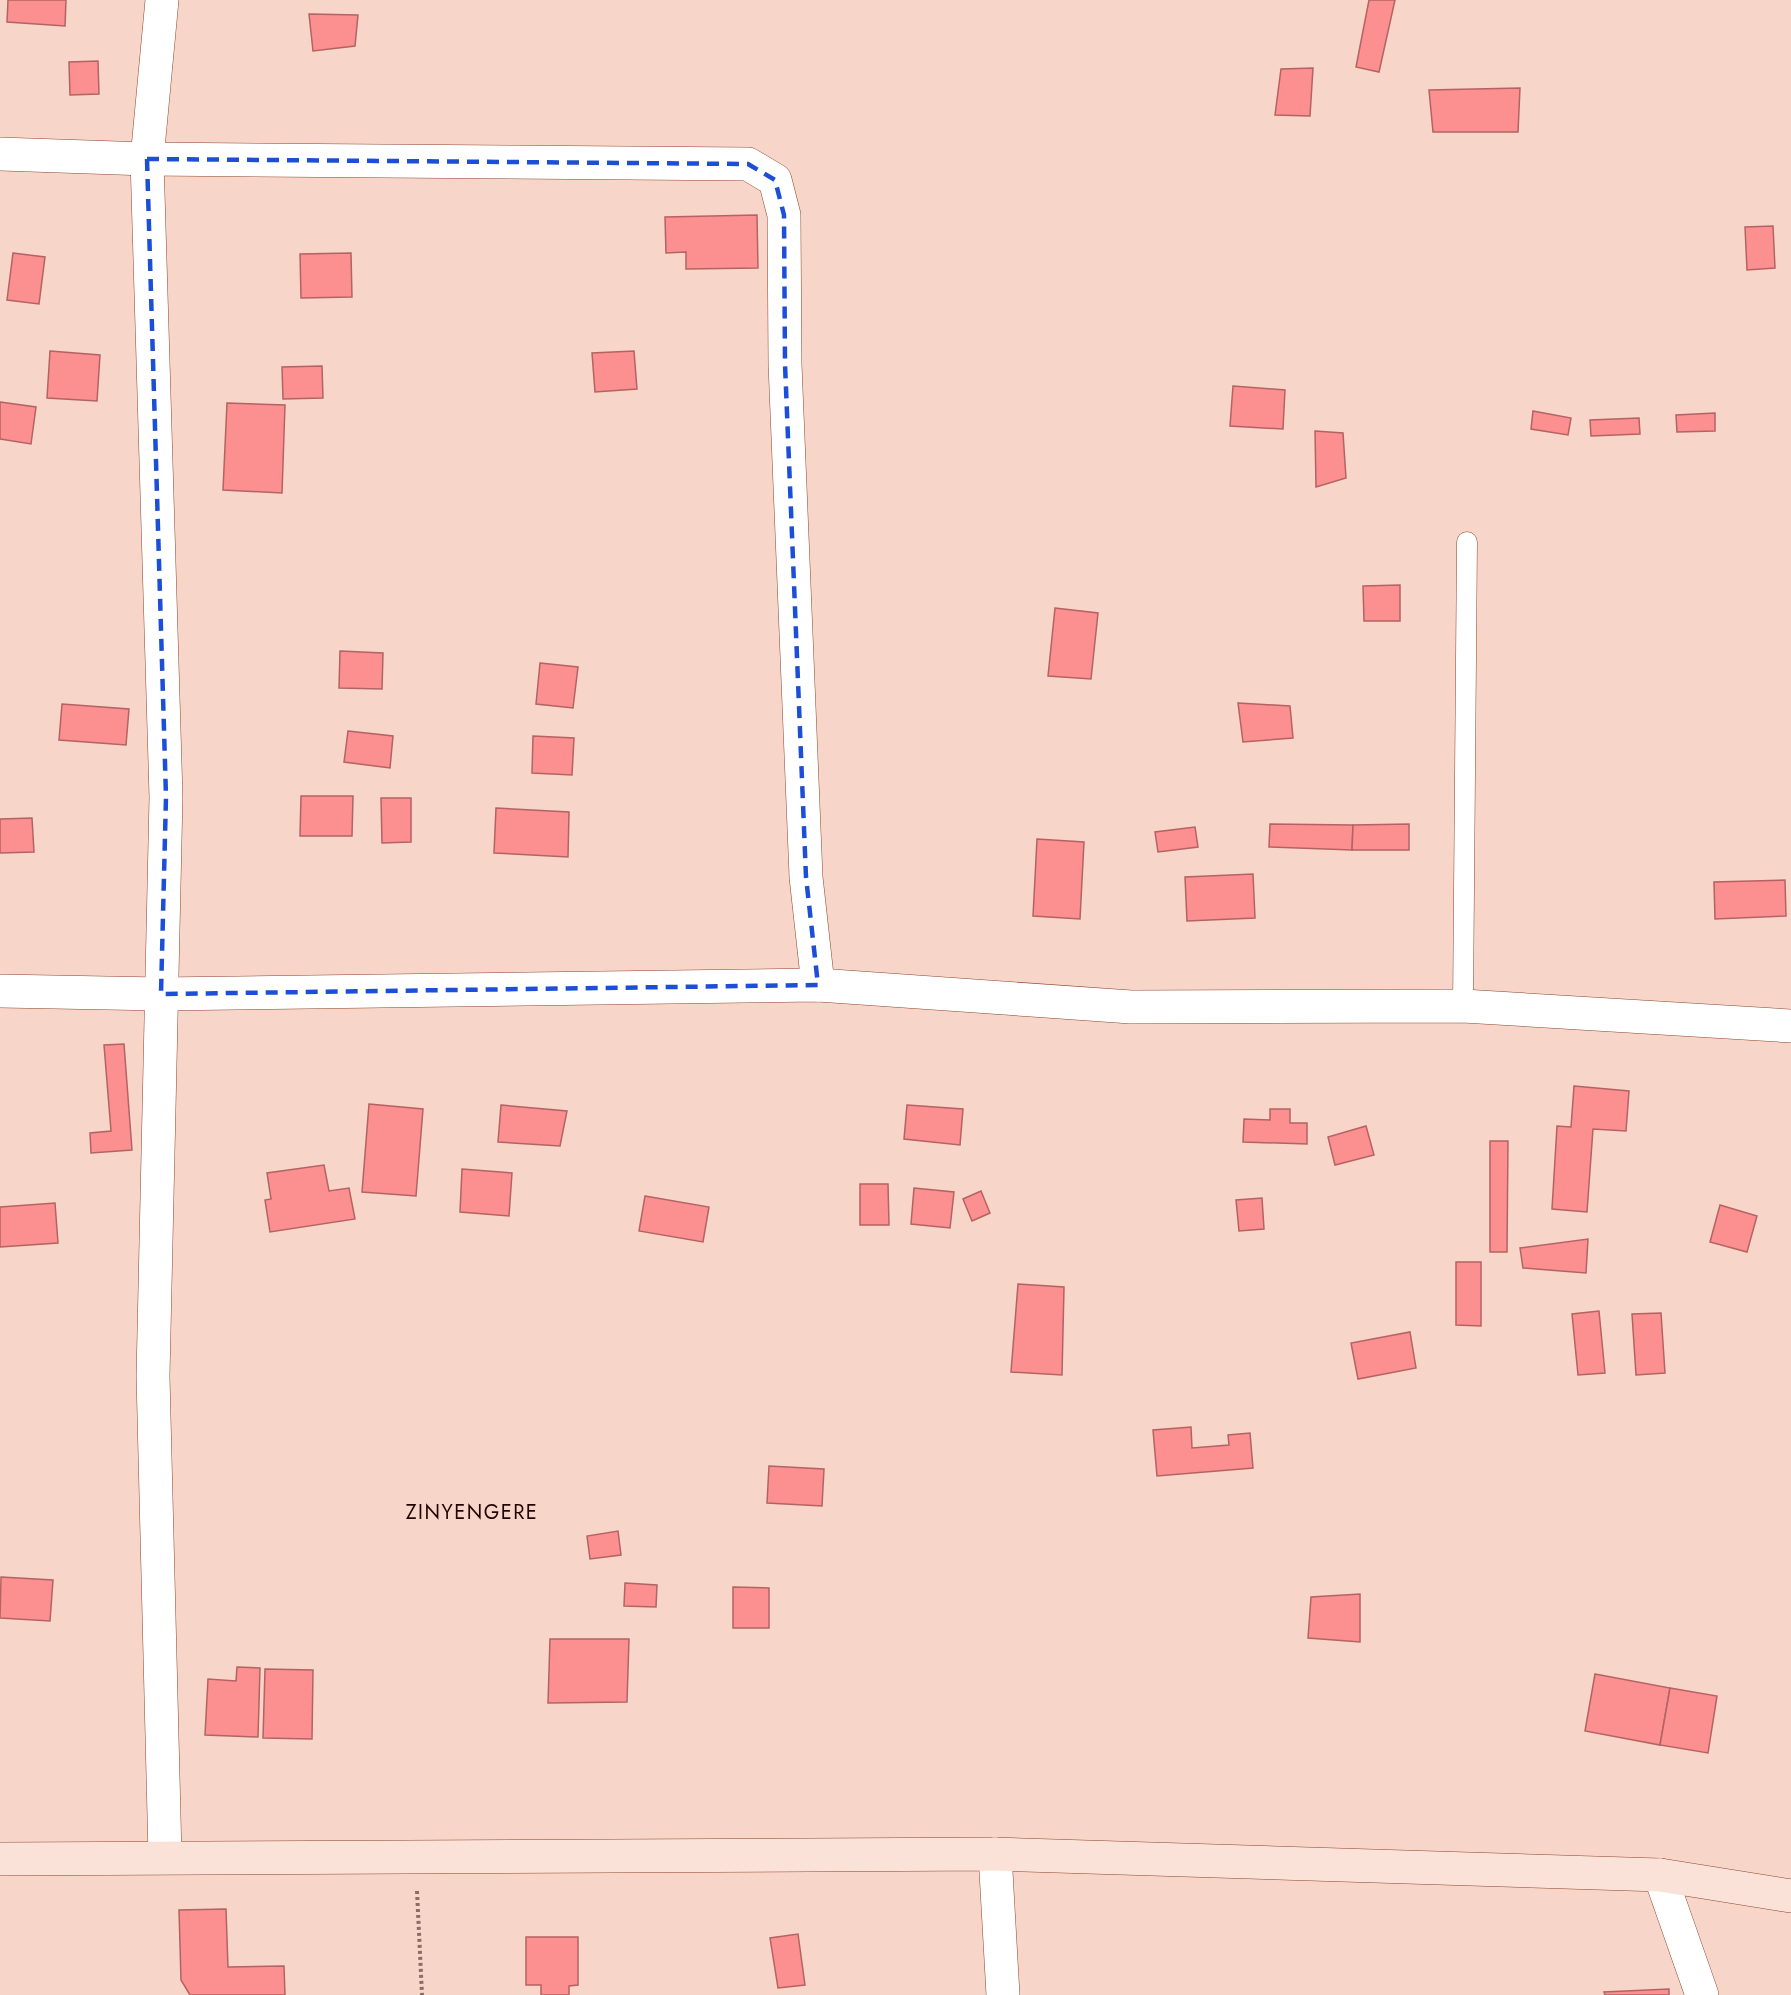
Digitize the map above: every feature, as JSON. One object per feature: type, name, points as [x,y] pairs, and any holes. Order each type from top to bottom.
[{"type":"street","points":[[162,0],[147,159],[166,797],[153,1376],[165,1856]]},
{"type":"street","points":[[0,154],[147,159],[748,164],[775,180],[784,216],[784,363],[806,866],[818,985]]},
{"type":"street","points":[[0,991],[161,994],[818,985],[1131,1007],[1463,1006],[1791,1026]]},
{"type":"street","points":[[0,1859],[165,1856],[995,1854],[1660,1875],[1791,1896]]},
{"type":"street","points":[[995,1854],[1004,1995]]},
{"type":"street","points":[[1660,1875],[1702,1995]]},
{"type":"lane","points":[[1463,1006],[1467,542]]},
{"type":"path","points":[[416,1855],[422,1995]]},
{"type":"highlighted area","points":[[147,159],[748,164],[775,180],[784,215],[785,364],[806,877],[818,985],[161,994],[166,797]]},
{"type":"building","points":[[8,0],[66,0],[65,26],[7,22]]},
{"type":"building","points":[[1369,0],[1395,0],[1379,72],[1356,67]]},
{"type":"building","points":[[309,14],[358,15],[355,46],[313,51]]},
{"type":"building","points":[[98,61],[99,94],[70,95],[69,62]]},
{"type":"building","points":[[1313,68],[1310,116],[1275,115],[1281,69]]},
{"type":"building","points":[[1520,88],[1518,132],[1433,132],[1429,90]]},
{"type":"building","points":[[757,215],[758,268],[686,269],[686,252],[666,253],[665,217]]},
{"type":"building","points":[[1773,226],[1775,268],[1747,270],[1745,227]]},
{"type":"building","points":[[13,253],[45,257],[39,304],[7,300]]},
{"type":"building","points":[[351,253],[352,297],[301,298],[300,254]]},
{"type":"building","points":[[50,351],[100,355],[97,401],[47,398]]},
{"type":"building","points":[[634,351],[637,389],[595,392],[592,353]]},
{"type":"building","points":[[322,366],[323,398],[283,399],[282,367]]},
{"type":"building","points":[[1233,386],[1285,390],[1283,429],[1230,426]]},
{"type":"building","points":[[0,402],[36,407],[31,444],[0,439]]},
{"type":"building","points":[[227,403],[285,405],[282,493],[223,490]]},
{"type":"building","points":[[1533,411],[1571,418],[1568,435],[1531,429]]},
{"type":"building","points":[[1715,413],[1715,431],[1677,432],[1676,415]]},
{"type":"building","points":[[1639,418],[1640,434],[1591,436],[1590,420]]},
{"type":"building","points":[[1315,431],[1343,433],[1346,478],[1316,487]]},
{"type":"building","points":[[1400,585],[1400,621],[1364,621],[1363,586]]},
{"type":"building","points":[[1055,608],[1098,613],[1091,679],[1048,676]]},
{"type":"building","points":[[340,651],[383,653],[382,689],[339,688]]},
{"type":"building","points":[[540,663],[578,667],[573,708],[536,704]]},
{"type":"building","points":[[1238,703],[1290,706],[1293,738],[1243,742]]},
{"type":"building","points":[[62,704],[129,709],[126,745],[59,740]]},
{"type":"building","points":[[348,731],[393,736],[390,768],[344,762]]},
{"type":"building","points":[[533,736],[574,738],[572,775],[532,773]]},
{"type":"building","points":[[301,796],[353,796],[352,836],[300,836]]},
{"type":"building","points":[[381,798],[411,798],[411,842],[382,843]]},
{"type":"building","points":[[496,808],[569,812],[568,857],[494,853]]},
{"type":"building","points":[[32,818],[34,852],[0,853],[0,819]]},
{"type":"building","points":[[1270,824],[1353,825],[1352,850],[1269,847]]},
{"type":"building","points":[[1409,824],[1409,850],[1352,850],[1353,825]]},
{"type":"building","points":[[1195,827],[1198,847],[1158,852],[1155,832]]},
{"type":"building","points":[[1037,839],[1084,842],[1080,919],[1033,916]]},
{"type":"building","points":[[1253,874],[1255,918],[1187,921],[1185,877]]},
{"type":"building","points":[[1785,880],[1786,916],[1715,919],[1714,882]]},
{"type":"building","points":[[124,1044],[132,1150],[91,1153],[90,1133],[111,1131],[104,1045]]},
{"type":"building","points":[[1574,1086],[1629,1091],[1626,1131],[1593,1129],[1587,1212],[1552,1209],[1557,1126],[1571,1127]]},
{"type":"building","points":[[369,1104],[423,1109],[416,1196],[362,1192]]},
{"type":"building","points":[[501,1105],[567,1111],[560,1146],[498,1142]]},
{"type":"building","points":[[907,1105],[963,1109],[960,1145],[904,1139]]},
{"type":"building","points":[[1270,1109],[1290,1109],[1290,1123],[1307,1123],[1307,1144],[1243,1142],[1244,1119],[1270,1120]]},
{"type":"building","points":[[1366,1126],[1374,1155],[1335,1165],[1328,1137]]},
{"type":"building","points":[[1490,1141],[1508,1141],[1507,1252],[1490,1252]]},
{"type":"building","points":[[324,1165],[329,1191],[349,1188],[355,1219],[270,1232],[265,1200],[271,1199],[267,1173]]},
{"type":"building","points":[[462,1169],[512,1173],[509,1216],[460,1212]]},
{"type":"building","points":[[860,1184],[888,1184],[889,1225],[860,1225]]},
{"type":"building","points":[[914,1188],[954,1192],[950,1228],[911,1224]]},
{"type":"building","points":[[981,1191],[990,1213],[972,1221],[963,1199]]},
{"type":"building","points":[[645,1196],[709,1207],[703,1242],[639,1231]]},
{"type":"building","points":[[1262,1198],[1264,1229],[1239,1231],[1236,1200]]},
{"type":"building","points":[[55,1203],[58,1243],[0,1247],[0,1207]]},
{"type":"building","points":[[1720,1205],[1757,1216],[1747,1252],[1710,1242]]},
{"type":"building","points":[[1588,1239],[1586,1273],[1523,1268],[1520,1248]]},
{"type":"building","points":[[1456,1262],[1481,1262],[1481,1326],[1456,1325]]},
{"type":"building","points":[[1018,1284],[1064,1287],[1062,1375],[1011,1372]]},
{"type":"building","points":[[1599,1311],[1605,1373],[1578,1375],[1572,1314]]},
{"type":"building","points":[[1661,1313],[1665,1373],[1636,1375],[1632,1314]]},
{"type":"building","points":[[1410,1332],[1416,1368],[1358,1379],[1351,1343]]},
{"type":"building","points":[[1191,1427],[1192,1448],[1229,1445],[1228,1435],[1250,1433],[1253,1468],[1157,1476],[1153,1430]]},
{"type":"building","points":[[769,1466],[824,1469],[822,1506],[767,1503]]},
{"type":"building","points":[[618,1531],[621,1555],[590,1559],[587,1536]]},
{"type":"building","points":[[1,1577],[53,1580],[50,1621],[0,1618]]},
{"type":"building","points":[[625,1583],[657,1585],[656,1607],[624,1606]]},
{"type":"building","points":[[733,1587],[769,1588],[769,1628],[733,1628]]},
{"type":"building","points":[[1360,1594],[1360,1642],[1308,1638],[1311,1597]]},
{"type":"building","points":[[550,1639],[629,1639],[627,1702],[548,1703]]},
{"type":"building","points":[[237,1667],[260,1668],[258,1737],[205,1735],[208,1679],[236,1681]]},
{"type":"building","points":[[265,1669],[313,1670],[312,1739],[263,1738]]},
{"type":"building","points":[[1595,1674],[1670,1688],[1660,1745],[1585,1731]]},
{"type":"building","points":[[1670,1688],[1717,1696],[1708,1753],[1660,1745]]},
{"type":"building","points":[[226,1909],[228,1967],[284,1966],[285,1995],[190,1995],[181,1980],[179,1910]]},
{"type":"building","points":[[798,1934],[805,1985],[778,1988],[770,1938]]},
{"type":"building","points":[[526,1937],[578,1937],[578,1985],[569,1986],[569,1995],[541,1995],[541,1985],[526,1985]]},
{"type":"building","points":[[1669,1989],[1669,1995],[1605,1995],[1604,1992]]},
{"type":"district","name":"ZINYENGERE","points":[[472,1512]]}]
